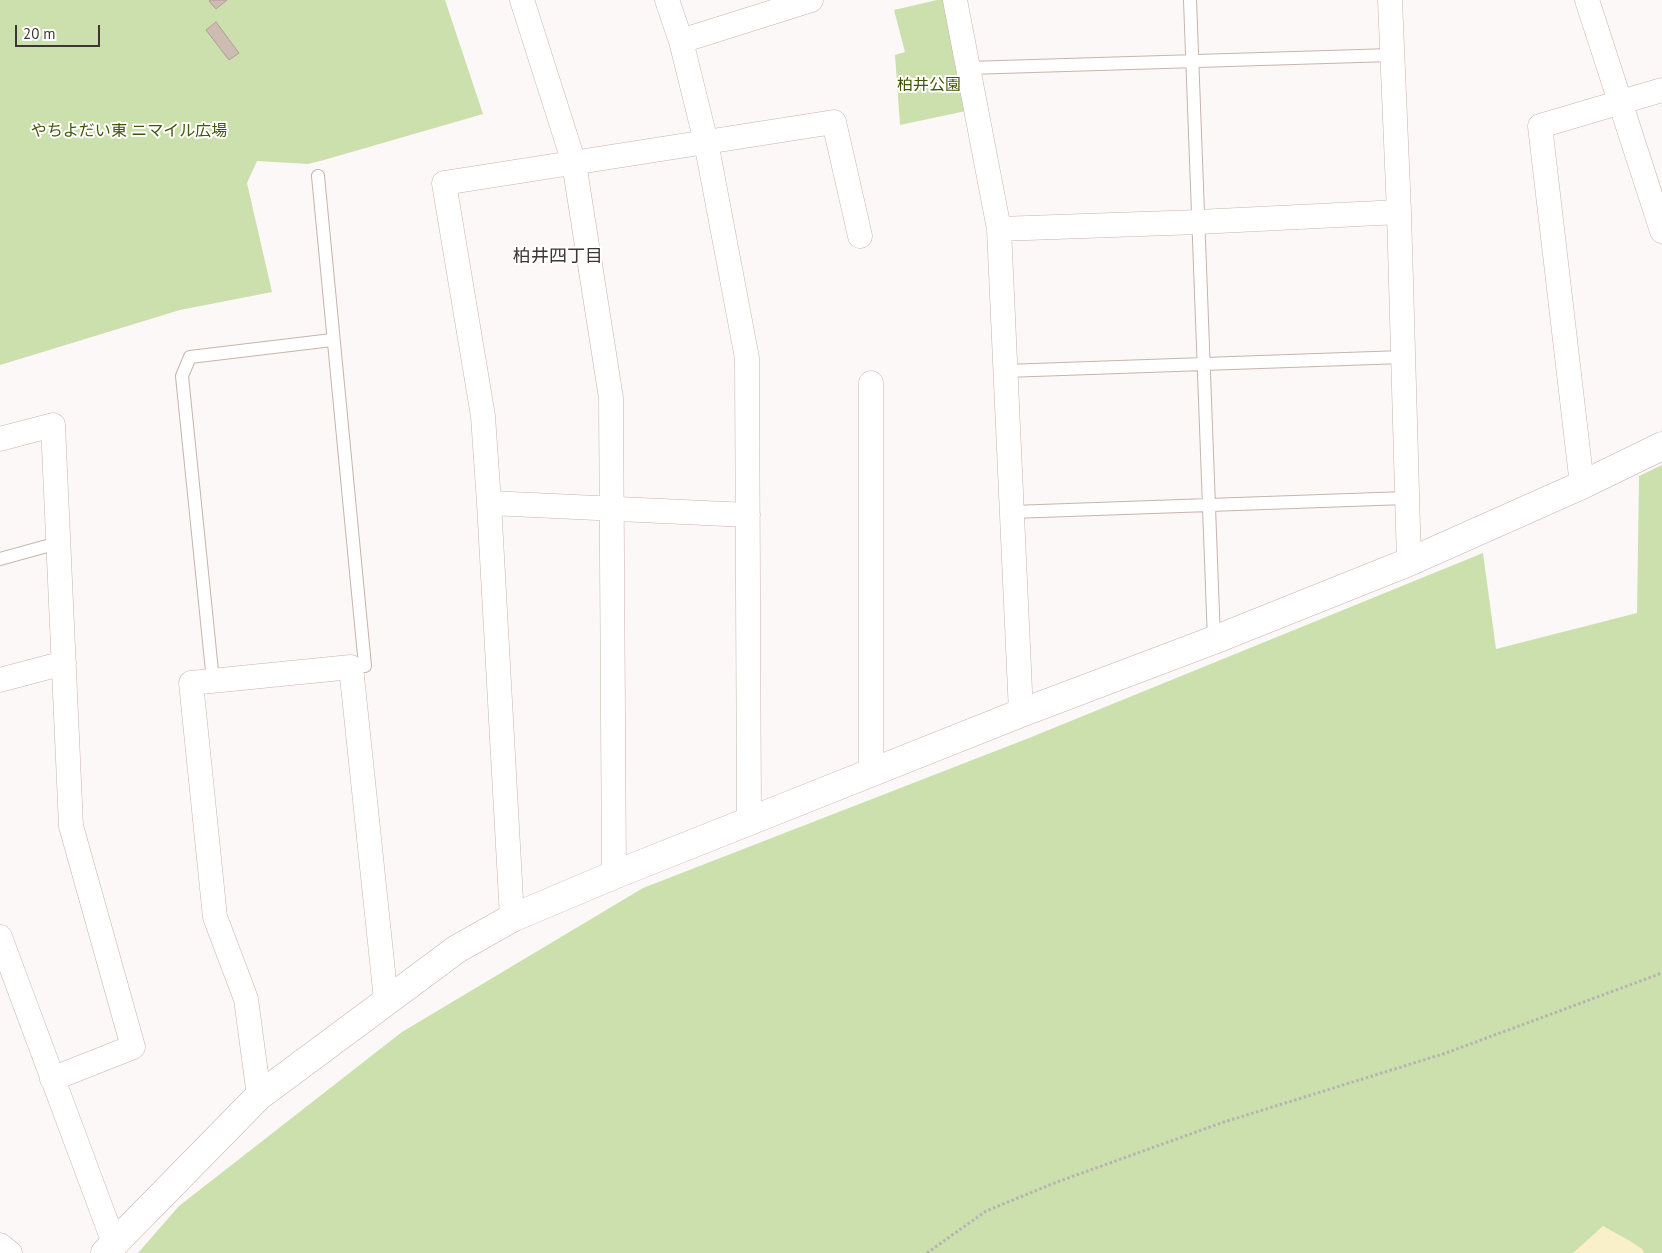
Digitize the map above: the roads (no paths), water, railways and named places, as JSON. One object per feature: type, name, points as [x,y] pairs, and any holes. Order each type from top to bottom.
[{"type":"street","points":[[522,0],[574,163],[611,398],[614,875]]},
{"type":"street","points":[[667,0],[681,41],[706,142],[747,358],[749,821]]},
{"type":"street","points":[[681,41],[811,0]]},
{"type":"street","points":[[955,0],[999,229],[1021,713]]},
{"type":"street","points":[[1390,0],[1399,212],[1408,562]]},
{"type":"street","points":[[1587,0],[1662,231]]},
{"type":"street","points":[[1582,485],[1540,126],[1662,90]]},
{"type":"street","points":[[512,918],[483,416],[444,183],[834,122],[860,236]]},
{"type":"street","points":[[999,229],[1399,212]]},
{"type":"street","points":[[871,383],[871,772]]},
{"type":"street","points":[[0,440],[53,425],[71,826],[133,1047],[52,1079]]},
{"type":"street","points":[[0,936],[110,1248],[259,1096],[457,949],[512,918],[871,772],[1214,640],[1408,562],[1582,485],[1662,446]]},
{"type":"street","points":[[489,503],[748,515]]},
{"type":"street","points":[[0,680],[64,663]]},
{"type":"street","points":[[259,1096],[246,999],[215,917],[191,683],[351,667],[386,1000]]},
{"type":"street","points":[[0,1245],[10,1253]]},
{"type":"lane","points":[[1190,0],[1214,640]]},
{"type":"lane","points":[[968,68],[1392,55]]},
{"type":"lane","points":[[318,176],[364,666],[351,667]]},
{"type":"lane","points":[[213,681],[182,376],[190,357],[332,340]]},
{"type":"lane","points":[[1006,371],[1402,357]]},
{"type":"lane","points":[[1012,512],[1406,498]]},
{"type":"lane","points":[[0,559],[58,543]]},
{"type":"district","name":"柏井四丁目","points":[[558,257]]},
{"type":"park label","name":"柏井公園","points":[[929,85]]},
{"type":"park label","name":"やちよだい東 ニマイル広場","points":[[129,131]]}]
